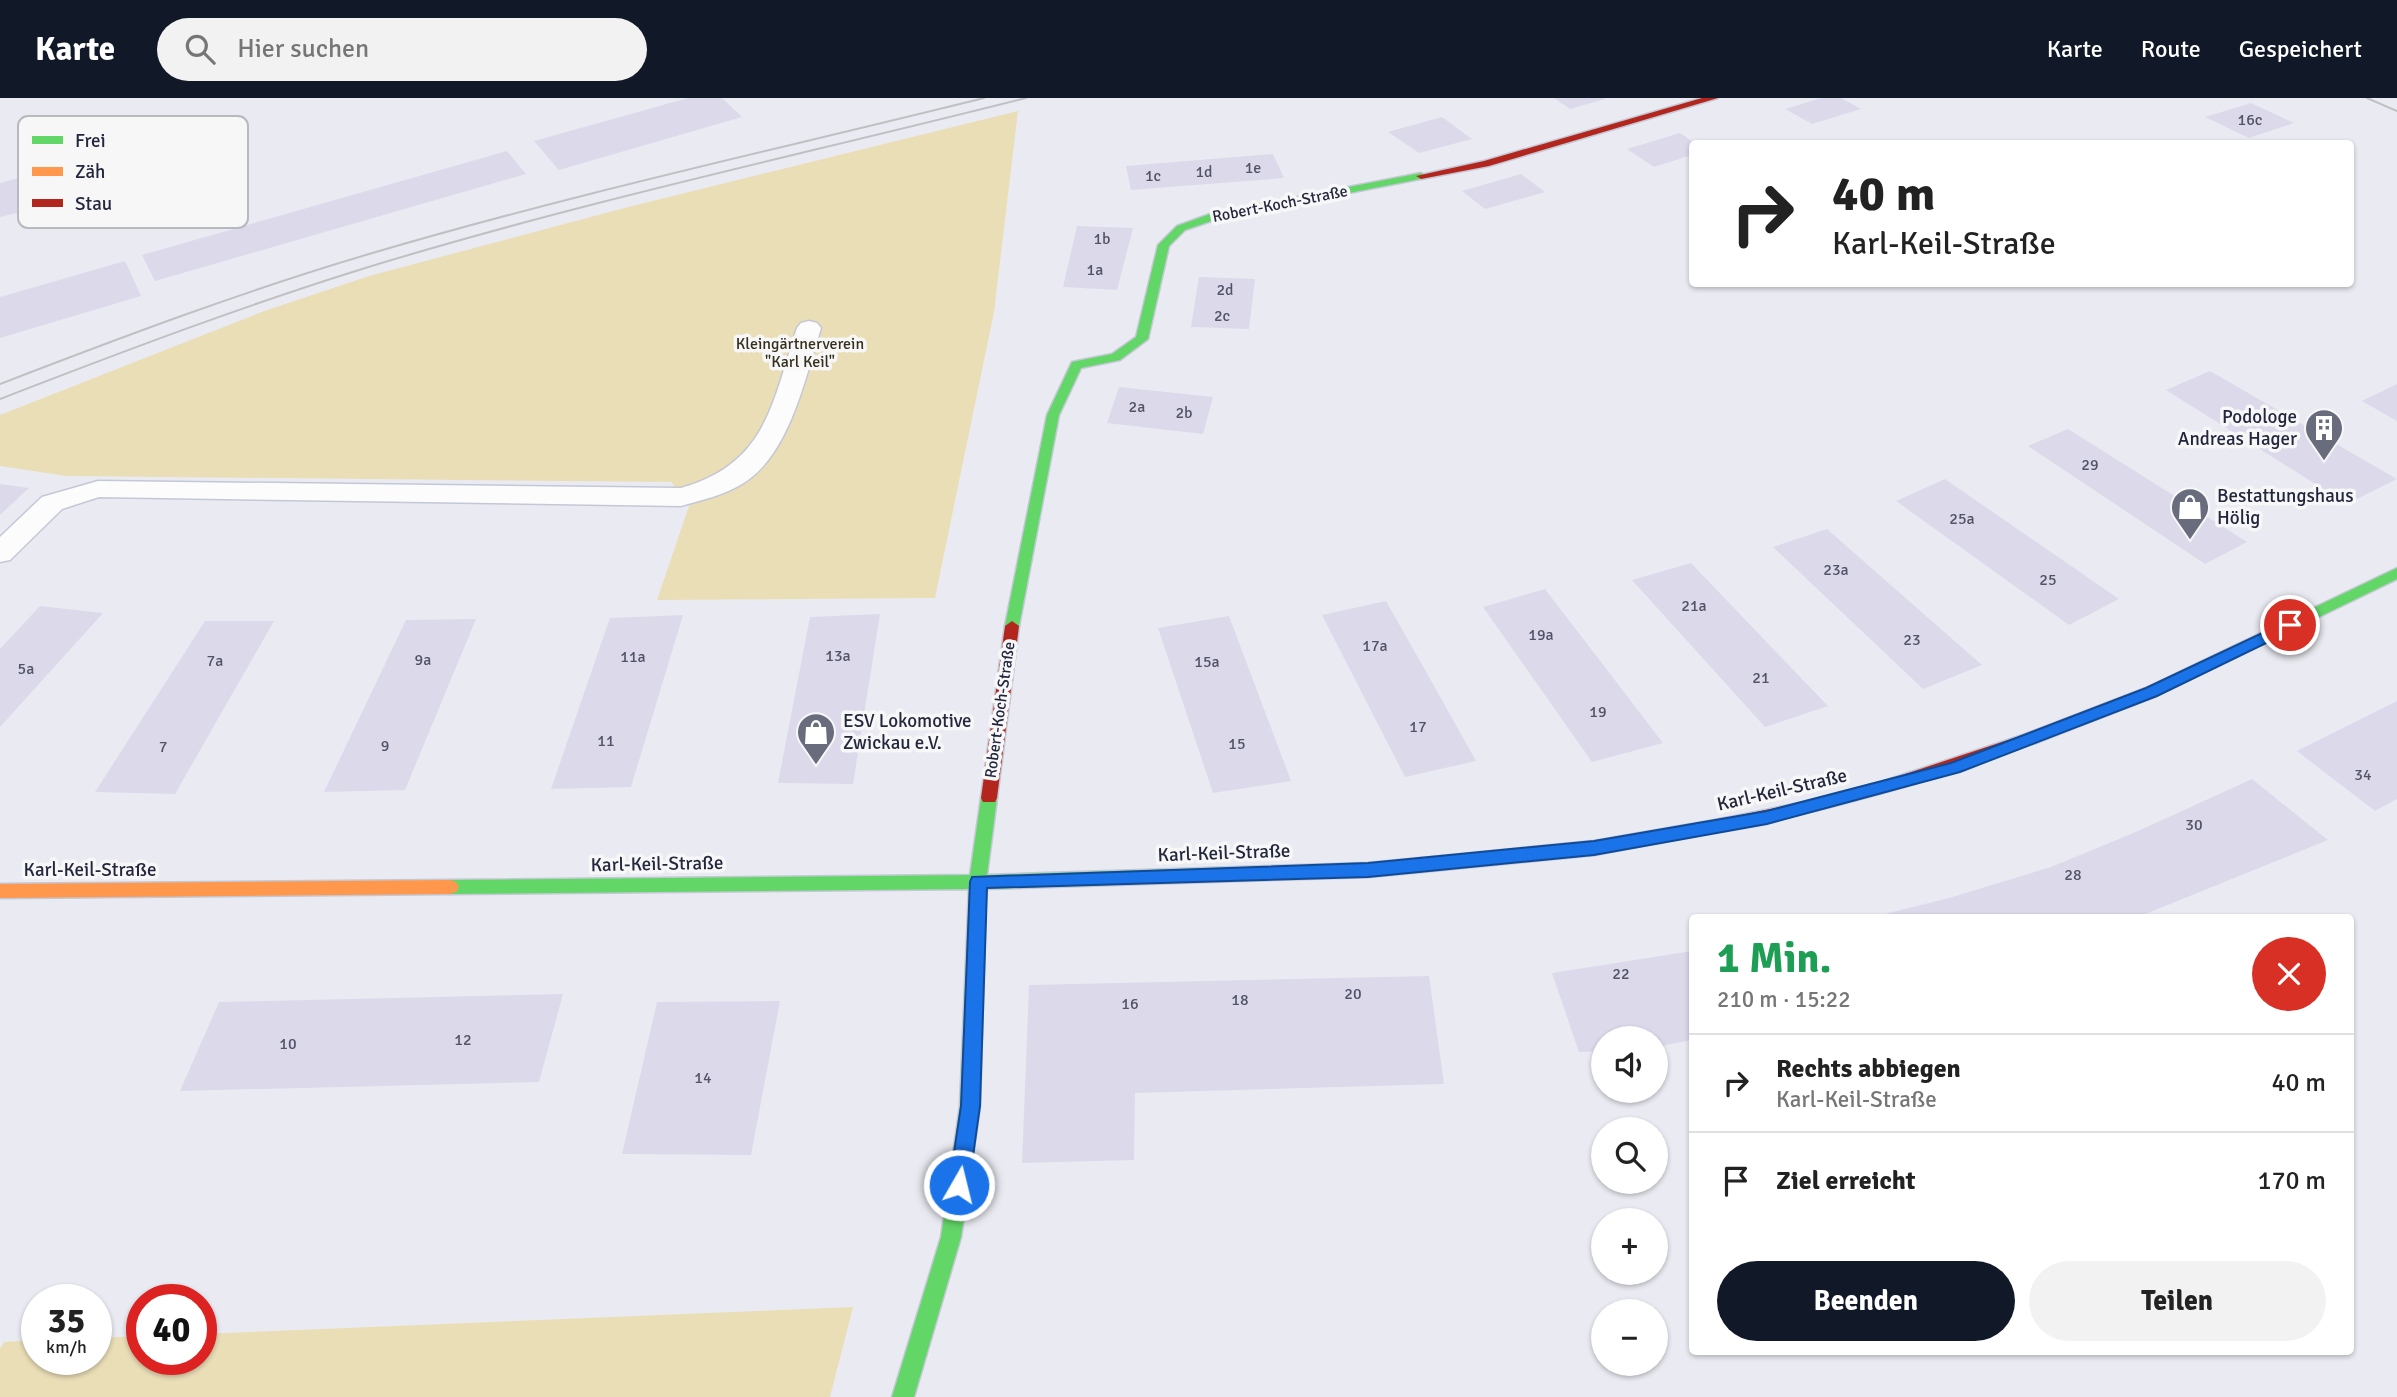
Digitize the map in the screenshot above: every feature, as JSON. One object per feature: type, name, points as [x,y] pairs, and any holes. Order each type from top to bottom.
[{"type":"street","name":"Robert-Koch-Straße","points":[[978,882],[1016,594],[1053,415],[1076,365],[1116,358],[1142,339],[1164,246],[1181,228],[1214,216],[1485,164],[1713,98]]},
{"type":"street","name":"Karl-Keil-Straße","points":[[0,891],[978,882],[1368,870],[1594,848],[1767,817],[1954,768],[2151,692],[2397,573]]},
{"type":"street","points":[[903,1397],[951,1237],[955,1211],[970,1106],[978,882]]},
{"type":"lane","points":[[0,553],[52,503],[98,489],[681,497],[716,487],[744,469],[772,433],[809,328]]},
{"type":"green space","name":"Kleingärtnerverein \"Karl Keil\"","points":[[1018,111],[994,312],[935,598],[657,600],[690,503],[671,482],[66,476],[0,466],[0,415],[267,310],[369,276],[632,206]]},
{"type":"green space","points":[[853,1307],[830,1397],[0,1397],[0,1349],[4,1342],[21,1341],[21,1375],[112,1375],[112,1337],[126,1337],[126,1375],[217,1375],[217,1333]]},
{"type":"building","points":[[688,98],[722,98],[742,117],[559,170],[534,141]]},
{"type":"building","points":[[1554,98],[1605,98],[1605,99],[1570,109]]},
{"type":"building","points":[[1821,98],[1841,98],[1861,109],[1812,124],[1785,109]]},
{"type":"building","points":[[2251,103],[2294,123],[2249,138],[2205,117]]},
{"type":"building","points":[[1442,117],[1472,139],[1419,153],[1388,132]]},
{"type":"building","points":[[1680,133],[1690,140],[1689,156],[1654,167],[1627,149]]},
{"type":"building","points":[[507,151],[526,174],[155,281],[142,255],[237,228],[248,228],[248,225]]},
{"type":"building","points":[[1273,154],[1284,178],[1131,190],[1126,166]]},
{"type":"building","points":[[1521,174],[1545,192],[1485,209],[1462,191]]},
{"type":"building","points":[[18,178],[18,213],[0,217],[0,183]]},
{"type":"building","points":[[1077,226],[1133,228],[1117,290],[1063,287]]},
{"type":"building","points":[[125,261],[141,296],[0,338],[0,297]]},
{"type":"building","points":[[1199,277],[1255,279],[1249,329],[1191,327]]},
{"type":"building","points":[[2210,371],[2397,479],[2347,504],[2166,390]]},
{"type":"building","points":[[2397,384],[2397,421],[2362,401]]},
{"type":"building","points":[[1119,387],[1213,397],[1203,434],[1107,423]]},
{"type":"building","points":[[2068,429],[2247,542],[2205,564],[2028,446]]},
{"type":"building","points":[[1945,479],[2119,599],[2069,625],[1896,501]]},
{"type":"building","points":[[0,484],[29,488],[0,515]]},
{"type":"building","points":[[1827,529],[1982,665],[1923,689],[1773,547]]},
{"type":"building","points":[[1691,563],[1828,706],[1765,727],[1632,580]]},
{"type":"building","points":[[1545,589],[1663,743],[1592,762],[1483,607]]},
{"type":"building","points":[[1386,601],[1476,761],[1405,777],[1322,615]]},
{"type":"building","points":[[40,606],[103,613],[0,727],[0,649]]},
{"type":"building","points":[[880,614],[853,784],[778,783],[810,617]]},
{"type":"building","points":[[683,615],[631,787],[551,789],[610,618]]},
{"type":"building","points":[[1229,616],[1291,781],[1213,793],[1158,628]]},
{"type":"building","points":[[476,619],[405,790],[324,792],[406,620]]},
{"type":"building","points":[[205,621],[274,621],[175,794],[95,792]]},
{"type":"building","points":[[2397,701],[2397,799],[2375,811],[2297,751]]},
{"type":"building","points":[[2252,779],[2328,840],[2145,914],[1885,914],[2051,867]]},
{"type":"building","points":[[1689,951],[1689,1041],[1668,1045],[1668,1026],[1591,1026],[1591,1052],[1579,1052],[1552,973]]},
{"type":"building","points":[[1429,976],[1444,1084],[1135,1093],[1134,1160],[1022,1163],[1029,985]]},
{"type":"building","points":[[563,994],[539,1082],[180,1091],[219,1002]]},
{"type":"building","points":[[780,1001],[751,1155],[622,1154],[657,1002]]},
{"type":"tram line","points":[[0,384],[229,299],[369,254],[599,192],[984,98]]},
{"type":"tram line","points":[[0,399],[233,312],[456,241],[618,198],[1026,98]]},
{"type":"tram line","points":[[2367,98],[2397,111]]},
{"type":"traffic: fast","points":[[1012,626],[1053,415],[1076,365],[1116,357],[1142,339],[1164,245],[1181,228],[1214,216],[1421,176]]},
{"type":"traffic: fast","points":[[2032,738],[2151,692],[2397,573]]},
{"type":"traffic: fast","points":[[903,1397],[951,1237],[970,1106],[978,882],[989,798]]},
{"type":"traffic: fast","points":[[450,887],[978,882],[1368,870],[1421,865]]},
{"type":"traffic: slow","points":[[1421,865],[1594,848],[1726,824]]},
{"type":"traffic: slow","points":[[0,891],[450,887]]},
{"type":"traffic: jam","points":[[1421,176],[1485,164],[1713,98]]},
{"type":"traffic: jam","points":[[989,798],[1012,626]]},
{"type":"traffic: jam","points":[[1726,824],[1881,789],[2032,738]]},
{"type":"place","name":"Podologe Andreas Hager","points":[[2324,462]]},
{"type":"place","name":"Bestattungshaus Hölig","points":[[2190,541]]},
{"type":"place","name":"ESV Lokomotive Zwickau e.V.","points":[[816,766]]},
{"type":"route","points":[[959,1185],[970,1106],[978,882],[1406,867],[1594,848],[1767,817],[1954,768],[2151,692],[2290,625]]}]
